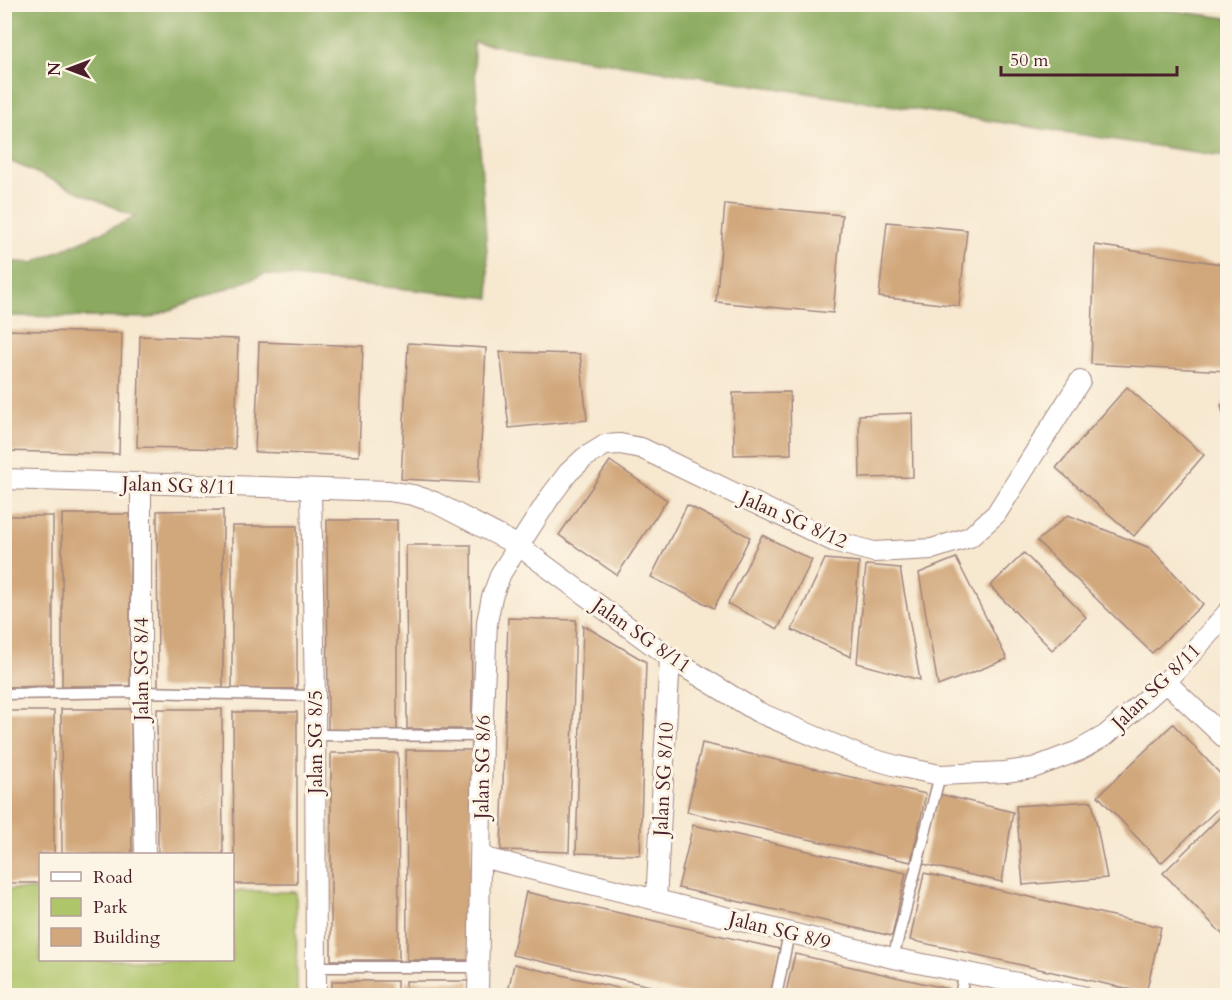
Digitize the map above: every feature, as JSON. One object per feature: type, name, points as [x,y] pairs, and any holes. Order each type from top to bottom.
[{"type":"street","name":"Jalan SG 8/12","points":[[519,546],[568,473],[584,458],[605,445],[620,444],[641,448],[833,541],[874,552],[932,549],[970,537],[996,514],[1080,381]]},
{"type":"street","name":"Jalan SG 8/11","points":[[4,479],[388,491],[413,495],[434,502],[519,546],[670,658],[758,712],[861,756],[940,775],[1025,769],[1078,751],[1106,735],[1166,682],[1227,612]]},
{"type":"street","name":"Jalan SG 8/4","points":[[141,484],[141,692],[145,853]]},
{"type":"street","name":"Jalan SG 8/5","points":[[311,489],[315,696],[316,996]]},
{"type":"street","name":"Jalan SG 8/6","points":[[478,996],[482,735],[487,622],[492,597],[501,573],[519,546]]},
{"type":"street","name":"Jalan SG 8/10","points":[[656,900],[670,658]]},
{"type":"street","points":[[1166,682],[1227,741]]},
{"type":"street","name":"Jalan SG 8/9","points":[[481,856],[893,958],[1082,996]]},
{"type":"lane","points":[[4,694],[141,692],[315,696]]},
{"type":"lane","points":[[314,735],[482,735]]},
{"type":"lane","points":[[893,958],[940,775]]},
{"type":"lane","points":[[776,996],[789,933]]},
{"type":"lane","points":[[316,967],[478,967]]},
{"type":"lane","points":[[960,996],[965,971]]},
{"type":"green space","points":[[5,5],[1130,5],[1227,18],[1227,157],[473,42],[490,298],[265,274],[149,318],[5,316],[5,261],[33,263],[136,217],[5,159]]},
{"type":"green space","points":[[5,889],[39,890],[39,961],[234,961],[234,891],[296,892],[297,995],[5,995]]},
{"type":"building","points":[[725,204],[842,215],[833,313],[716,302]]},
{"type":"building","points":[[887,222],[967,230],[959,306],[879,297]]},
{"type":"building","points":[[1095,245],[1228,265],[1228,371],[1091,364]]},
{"type":"building","points":[[4,330],[122,333],[119,454],[4,451]]},
{"type":"building","points":[[140,336],[238,339],[235,449],[137,447]]},
{"type":"building","points":[[259,342],[363,346],[359,456],[255,452]]},
{"type":"building","points":[[408,343],[486,348],[479,483],[401,479]]},
{"type":"building","points":[[500,352],[580,354],[587,420],[509,428]]},
{"type":"building","points":[[1127,387],[1204,455],[1134,536],[1056,468]]},
{"type":"building","points":[[790,392],[791,454],[734,455],[733,393]]},
{"type":"building","points":[[1228,403],[1228,430],[1227,430],[1221,405]]},
{"type":"building","points":[[912,413],[913,477],[860,478],[859,415]]},
{"type":"building","points":[[610,461],[667,500],[617,575],[559,535]]},
{"type":"building","points":[[687,505],[750,537],[714,608],[651,577]]},
{"type":"building","points":[[223,510],[223,688],[158,688],[157,511]]},
{"type":"building","points":[[62,514],[130,514],[130,686],[62,686]]},
{"type":"building","points":[[1068,515],[1150,548],[1203,604],[1152,653],[1037,541]]},
{"type":"building","points":[[4,516],[53,516],[53,686],[4,687]]},
{"type":"building","points":[[327,520],[397,520],[397,731],[328,731]]},
{"type":"building","points":[[232,526],[297,526],[297,689],[232,689]]},
{"type":"building","points":[[762,535],[812,560],[778,629],[728,604]]},
{"type":"building","points":[[406,545],[471,545],[472,729],[407,729]]},
{"type":"building","points":[[1024,553],[1086,617],[1052,650],[990,586]]},
{"type":"building","points":[[956,558],[1007,659],[938,686],[919,573]]},
{"type":"building","points":[[825,559],[859,562],[851,657],[792,630]]},
{"type":"building","points":[[866,565],[900,568],[920,680],[857,663]]},
{"type":"building","points":[[508,618],[576,620],[569,852],[501,850]]},
{"type":"building","points":[[583,625],[646,662],[640,855],[576,853]]},
{"type":"building","points":[[61,709],[131,709],[132,853],[62,853]]},
{"type":"building","points":[[157,709],[222,709],[223,853],[158,853]]},
{"type":"building","points":[[4,711],[54,711],[54,853],[39,853],[39,883],[4,883]]},
{"type":"building","points":[[233,712],[297,712],[297,884],[234,884]]},
{"type":"building","points":[[1173,724],[1228,782],[1228,799],[1161,863],[1098,796]]},
{"type":"building","points":[[702,743],[926,794],[911,862],[687,812]]},
{"type":"building","points":[[406,750],[471,750],[472,960],[407,960]]},
{"type":"building","points":[[331,753],[398,753],[399,960],[331,960]]},
{"type":"building","points":[[939,794],[1013,812],[1002,882],[923,864]]},
{"type":"building","points":[[1092,801],[1107,878],[1023,885],[1016,806]]},
{"type":"building","points":[[1228,809],[1228,934],[1225,937],[1163,873]]},
{"type":"building","points":[[693,825],[906,873],[892,936],[678,888]]},
{"type":"building","points":[[924,873],[1161,927],[1146,993],[910,940]]},
{"type":"building","points":[[526,892],[780,949],[770,996],[695,996],[512,955]]},
{"type":"building","points":[[795,954],[953,990],[952,996],[785,996]]},
{"type":"building","points":[[514,964],[648,995],[648,996],[507,996]]},
{"type":"building","points":[[332,981],[397,981],[397,996],[332,996]]},
{"type":"building","points":[[406,981],[470,981],[470,996],[406,996]]},
{"type":"building","points":[[970,990],[989,995],[989,996],[968,996]]}]
